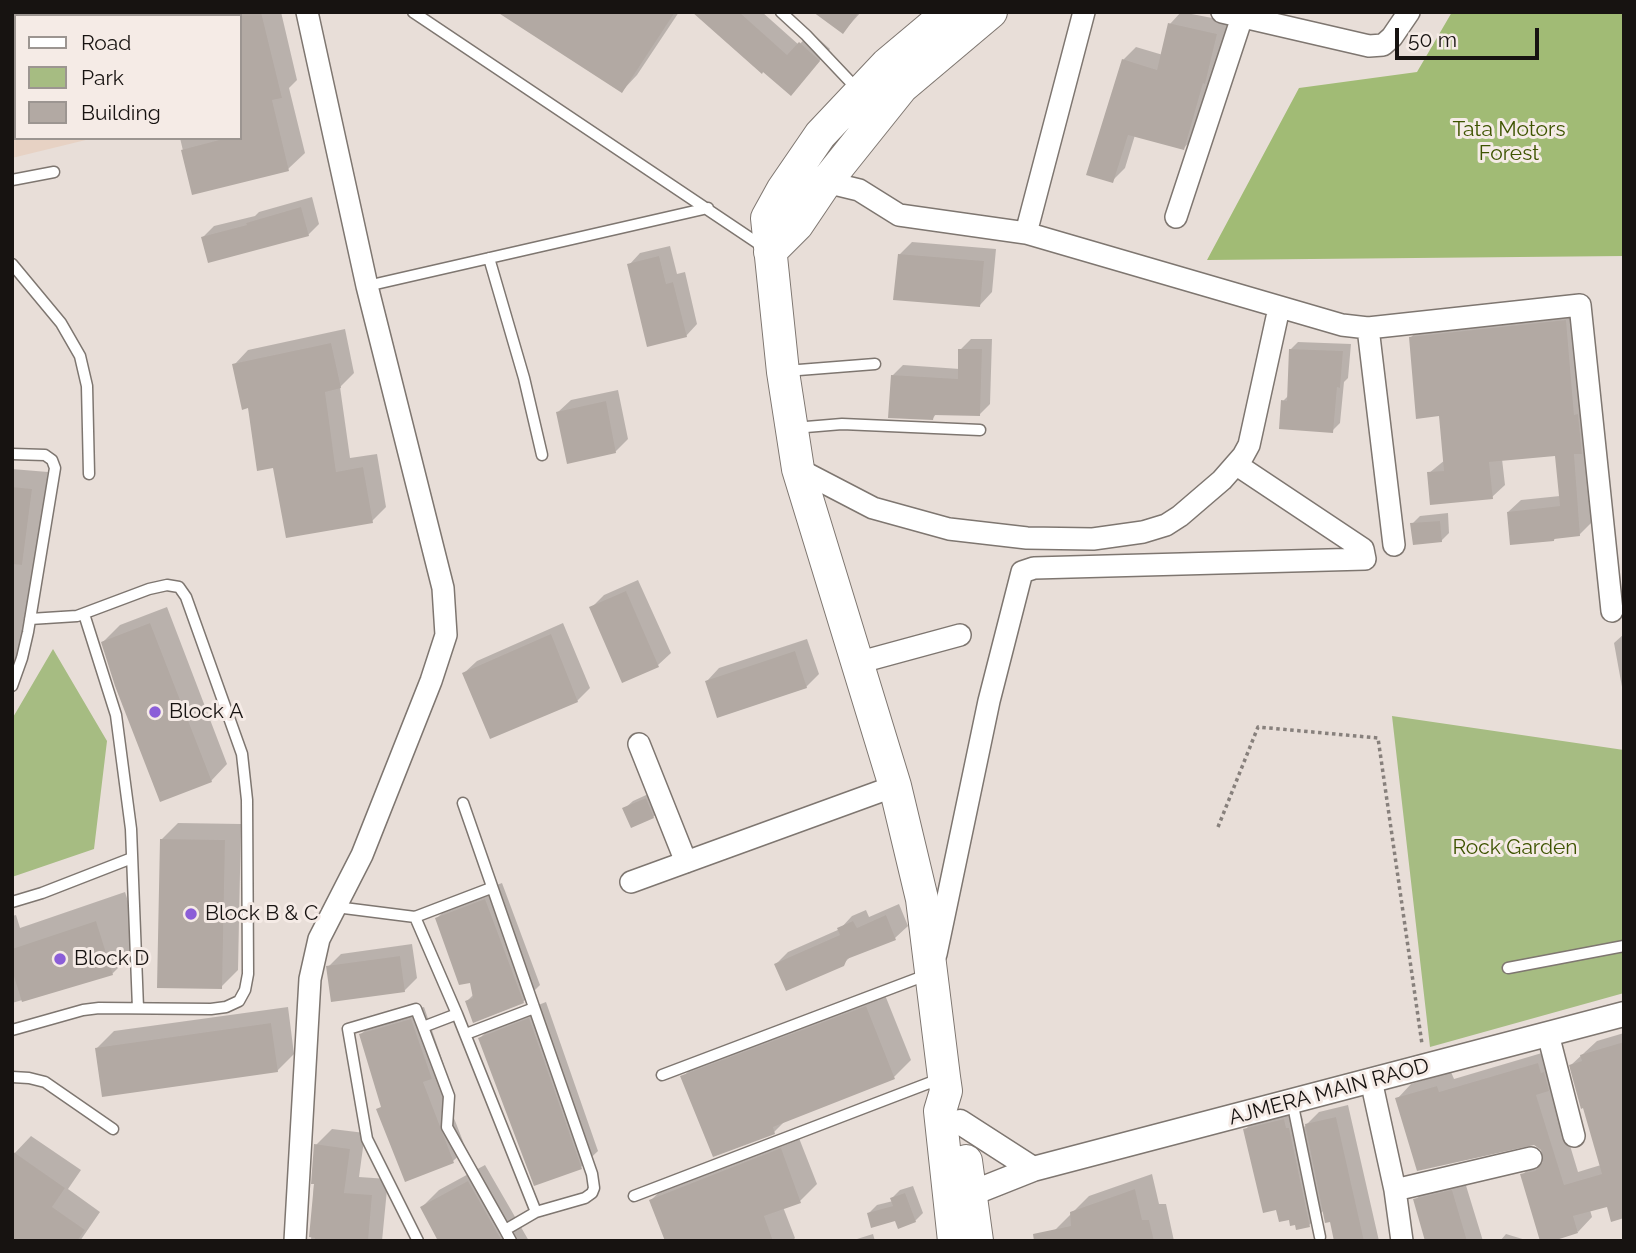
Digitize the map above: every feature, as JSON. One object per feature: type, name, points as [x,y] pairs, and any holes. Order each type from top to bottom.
[{"type":"main road","points":[[948,12],[887,64],[820,135],[783,189],[767,218],[783,372],[798,469],[895,786],[922,898],[945,1084],[958,1111],[951,1123],[960,1195],[977,1241]]},
{"type":"main road","points":[[770,252],[797,226],[826,182],[902,87],[991,12]]},
{"type":"main road","points":[[954,1241],[960,1195]]},
{"type":"street","points":[[295,1241],[310,979],[319,939],[362,855],[431,681],[446,635],[443,588],[368,286],[307,12]]},
{"type":"street","points":[[1026,233],[1084,12]]},
{"type":"street","points":[[1177,218],[1232,15],[1368,46],[1383,45],[1392,37],[1409,12]]},
{"type":"street","points":[[826,182],[859,190],[899,215],[1026,233],[1342,325],[1368,328],[1580,305],[1612,611]]},
{"type":"street","points":[[798,469],[873,508],[948,529],[1027,538],[1093,538],[1143,532],[1180,516],[1237,465],[1250,444],[1279,308]]},
{"type":"street","points":[[1368,328],[1394,545]]},
{"type":"street","points":[[932,974],[989,701],[1022,572],[1034,568],[1365,559],[1365,552],[1358,545],[1237,465]]},
{"type":"street","points":[[857,663],[960,635]]},
{"type":"street","points":[[639,744],[686,862]]},
{"type":"street","points":[[631,882],[895,786]]},
{"type":"street","name":"AJMERA MAIN RAOD","points":[[960,1195],[1033,1169],[1624,1014]]},
{"type":"street","points":[[1548,1034],[1574,1136]]},
{"type":"street","points":[[1371,1080],[1395,1190],[1402,1241]]},
{"type":"street","points":[[951,1123],[1033,1169]]},
{"type":"street","points":[[1395,1190],[1531,1158]]},
{"type":"lane","points":[[413,12],[770,252]]},
{"type":"lane","points":[[780,12],[806,34],[861,93]]},
{"type":"lane","points":[[12,180],[54,172]]},
{"type":"lane","points":[[368,286],[708,208]]},
{"type":"lane","points":[[489,258],[524,378],[542,455]]},
{"type":"lane","points":[[12,264],[61,323],[80,356],[87,386],[89,474]]},
{"type":"lane","points":[[783,372],[875,364]]},
{"type":"lane","points":[[791,429],[842,424],[980,430]]},
{"type":"lane","points":[[12,454],[45,455],[52,460],[55,468],[30,619],[22,658],[12,686]]},
{"type":"lane","points":[[12,1030],[83,1010],[226,1007],[239,1001],[245,990],[248,974],[245,770],[242,754],[186,597],[179,587],[167,585],[149,589],[84,614],[65,618],[30,619]]},
{"type":"lane","points":[[84,614],[116,715],[131,829],[138,1008]]},
{"type":"lane","points":[[463,803],[592,1174],[594,1188],[585,1198],[536,1212],[505,1230]]},
{"type":"lane","points":[[12,902],[132,858]]},
{"type":"lane","points":[[336,907],[415,916],[491,888]]},
{"type":"lane","points":[[415,916],[466,1034],[536,1212]]},
{"type":"lane","points":[[1508,968],[1624,946]]},
{"type":"lane","points":[[662,1075],[932,974]]},
{"type":"lane","points":[[466,1034],[534,1008]]},
{"type":"lane","points":[[418,1241],[367,1139],[348,1029],[416,1009],[449,1096],[447,1127],[511,1241]]},
{"type":"lane","points":[[423,1027],[457,1014]]},
{"type":"lane","points":[[12,1077],[45,1082],[113,1129]]},
{"type":"lane","points":[[634,1196],[945,1084]]},
{"type":"lane","points":[[1292,1101],[1320,1237]]},
{"type":"path","points":[[1218,827],[1258,727],[1378,738],[1425,1066]]},
{"type":"shaded area","points":[[12,12],[100,12],[14,14],[14,140],[86,140],[12,158]]},
{"type":"green space","name":"Tata Motors Forest","points":[[1452,12],[1624,12],[1624,256],[1207,260],[1299,88],[1417,72]]},
{"type":"green space","points":[[53,649],[107,741],[94,849],[12,877],[12,719]]},
{"type":"green space","name":"Rock Garden","points":[[1392,716],[1624,750],[1624,993],[1430,1047]]},
{"type":"building","points":[[261,12],[282,98],[272,100],[289,171],[192,195],[181,150],[219,140],[242,140],[240,14]]},
{"type":"building","points":[[497,12],[675,12],[622,93]]},
{"type":"building","points":[[692,12],[739,12],[787,55],[799,42],[820,61],[791,96]]},
{"type":"building","points":[[813,12],[859,12],[843,34]]},
{"type":"building","points":[[1168,23],[1217,34],[1205,84],[1203,83],[1184,150],[1128,135],[1113,183],[1086,175],[1122,59],[1157,70]]},
{"type":"building","points":[[301,207],[309,236],[208,263],[201,237]]},
{"type":"building","points":[[898,254],[984,261],[980,307],[893,300]]},
{"type":"building","points":[[659,256],[666,284],[673,282],[687,337],[647,347],[627,264]]},
{"type":"building","points":[[1566,320],[1574,415],[1578,414],[1582,454],[1574,454],[1580,536],[1510,545],[1507,512],[1560,506],[1555,456],[1489,462],[1493,499],[1430,505],[1427,472],[1444,471],[1439,416],[1416,419],[1409,337]]},
{"type":"building","points":[[331,343],[341,388],[325,392],[336,472],[363,467],[373,523],[286,538],[273,468],[257,471],[248,408],[242,410],[232,364]]},
{"type":"building","points":[[958,349],[982,349],[980,416],[934,415],[933,420],[888,418],[891,375],[958,379]]},
{"type":"building","points":[[1289,349],[1343,351],[1333,433],[1279,429],[1281,400],[1287,401]]},
{"type":"building","points":[[606,401],[616,453],[567,464],[556,412]]},
{"type":"building","points":[[12,487],[32,489],[22,565],[12,564]]},
{"type":"building","points":[[1440,521],[1442,542],[1413,545],[1410,523]]},
{"type":"building","points":[[626,591],[659,667],[622,683],[589,607]]},
{"type":"building","name":"Block A","points":[[150,623],[212,782],[160,802],[101,642]]},
{"type":"building","points":[[551,634],[578,702],[490,739],[462,673]]},
{"type":"building","points":[[795,651],[807,688],[717,718],[705,681]]},
{"type":"building","points":[[646,798],[654,818],[631,828],[622,808]]},
{"type":"building","name":"Block B & C","points":[[160,839],[225,840],[222,989],[157,988]]},
{"type":"building","points":[[485,899],[524,1003],[473,1023],[465,1001],[473,998],[470,983],[459,985],[435,918]]},
{"type":"building","points":[[886,915],[896,940],[847,959],[844,966],[786,991],[774,964],[840,935],[837,928],[853,921],[857,928]]},
{"type":"building","name":"Block D","points":[[96,921],[113,975],[22,1002],[12,970],[12,949]]},
{"type":"building","points":[[400,956],[405,992],[331,1002],[326,966]]},
{"type":"building","points":[[866,1006],[895,1079],[773,1127],[775,1134],[713,1157],[680,1076]]},
{"type":"building","points":[[529,1018],[582,1169],[534,1186],[478,1038]]},
{"type":"building","points":[[411,1019],[432,1079],[423,1082],[454,1163],[405,1182],[376,1109],[381,1107],[359,1034]]},
{"type":"building","points":[[271,1023],[278,1072],[102,1097],[95,1048]]},
{"type":"building","points":[[1624,1042],[1624,1218],[1611,1222],[1607,1207],[1573,1216],[1578,1233],[1553,1241],[1540,1241],[1520,1174],[1535,1171],[1543,1162],[1541,1150],[1534,1145],[1417,1171],[1395,1098],[1437,1086],[1439,1092],[1538,1063],[1541,1073],[1544,1072],[1549,1091],[1536,1095],[1564,1185],[1602,1174],[1569,1065],[1582,1061],[1580,1055]]},
{"type":"building","points":[[1336,1117],[1364,1241],[1334,1241],[1330,1222],[1325,1223],[1305,1124]]},
{"type":"building","points":[[1284,1119],[1286,1128],[1289,1128],[1310,1227],[1296,1230],[1295,1225],[1290,1226],[1289,1220],[1279,1222],[1276,1210],[1263,1213],[1243,1129]]},
{"type":"building","points":[[314,1144],[350,1149],[344,1193],[372,1195],[368,1241],[315,1241],[315,1238],[309,1237],[314,1184],[311,1184]]},
{"type":"building","points":[[781,1148],[801,1203],[764,1216],[773,1241],[665,1241],[649,1200]]},
{"type":"building","points":[[12,1151],[65,1188],[52,1207],[85,1230],[77,1241],[12,1241]]},
{"type":"building","points":[[468,1181],[502,1241],[438,1241],[420,1207]]},
{"type":"building","points":[[1135,1189],[1142,1220],[1149,1220],[1154,1241],[1034,1241],[1033,1234],[1071,1226],[1070,1212]]},
{"type":"building","points":[[1452,1190],[1467,1241],[1425,1241],[1413,1199]]},
{"type":"building","points":[[905,1193],[916,1222],[898,1229],[895,1221],[871,1228],[867,1213],[893,1206],[890,1198]]},
{"type":"place","name":"Block A","points":[[155,712]]},
{"type":"place","name":"Block B & C","points":[[191,914]]},
{"type":"place","name":"Block D","points":[[60,959]]}]
